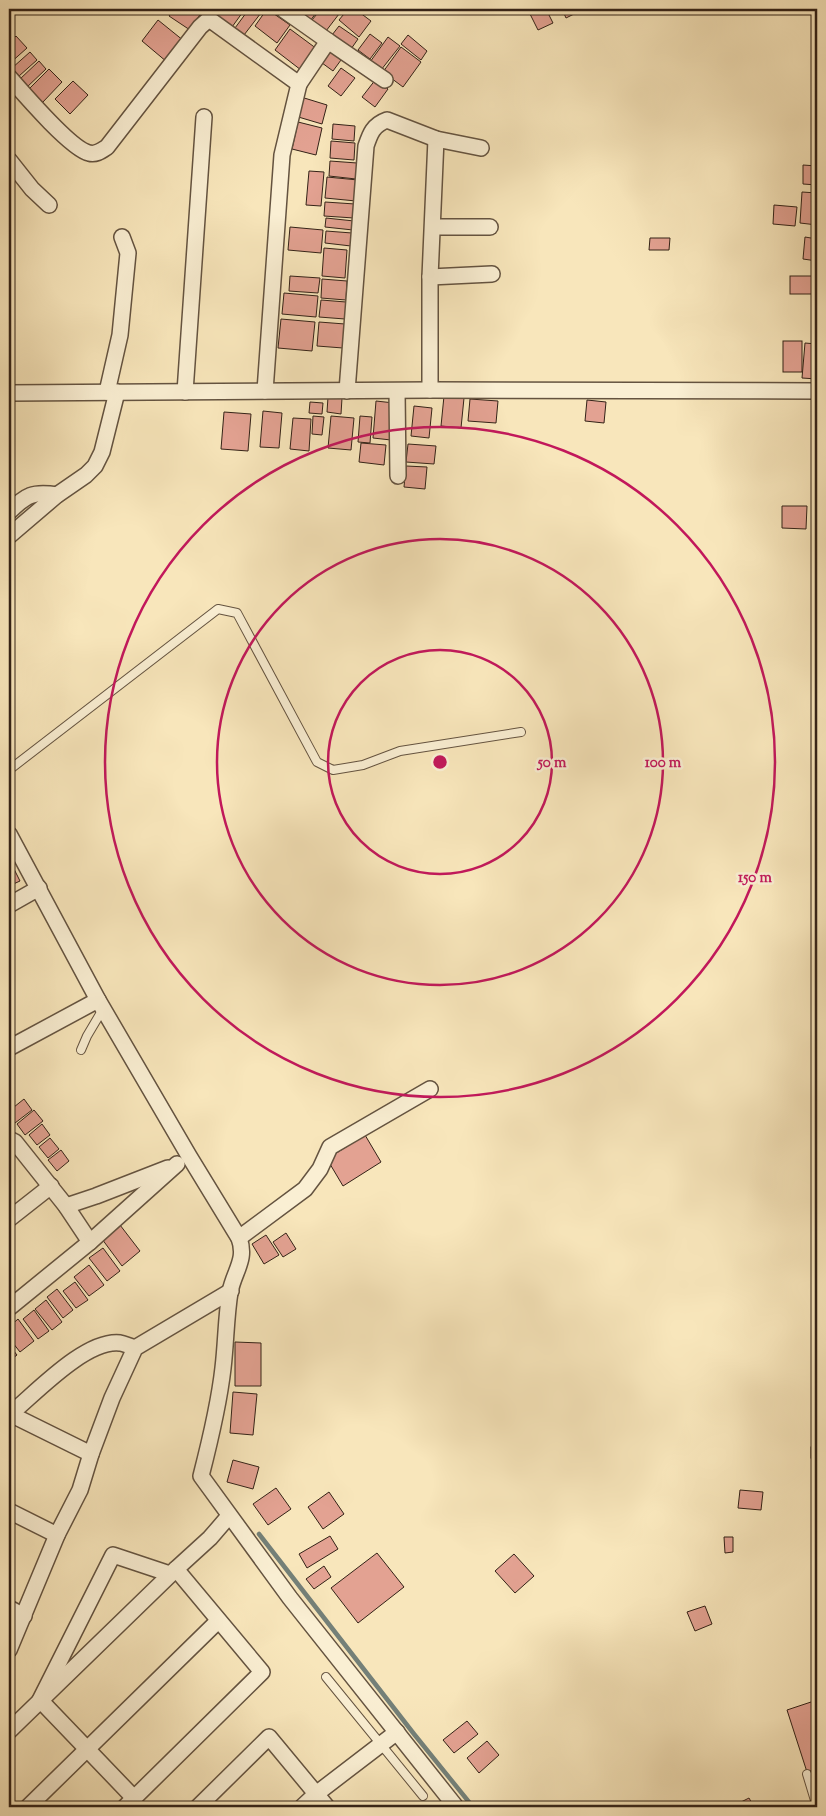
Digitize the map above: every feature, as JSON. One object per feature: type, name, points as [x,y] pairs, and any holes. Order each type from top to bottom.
[{"type":"street","points":[[284,10],[385,80]]},
{"type":"street","points":[[11,85],[81,149],[89,153],[97,153],[107,147],[200,27],[213,14],[299,84]]},
{"type":"street","points":[[266,391],[282,155],[299,84],[328,41]]},
{"type":"street","points":[[185,392],[204,117]]},
{"type":"street","points":[[347,391],[366,146],[370,132],[380,123],[387,120],[436,139],[481,148]]},
{"type":"street","points":[[430,390],[430,277],[436,139]]},
{"type":"street","points":[[9,160],[32,189],[49,205]]},
{"type":"street","points":[[433,227],[490,227]]},
{"type":"street","points":[[9,536],[57,495],[86,475],[95,466],[102,452],[120,335],[128,253],[122,237]]},
{"type":"street","points":[[430,277],[492,274]]},
{"type":"street","points":[[397,390],[398,476]]},
{"type":"street","points":[[9,393],[397,390],[817,391]]},
{"type":"street","points":[[9,512],[32,494],[57,495]]},
{"type":"street","points":[[10,839],[39,888],[183,1160],[239,1238],[243,1255],[230,1291],[223,1370],[201,1476],[290,1598],[456,1807]]},
{"type":"street","points":[[9,904],[39,888]]},
{"type":"street","points":[[9,1048],[101,1005]]},
{"type":"street","points":[[239,1238],[305,1189],[314,1179],[330,1148],[430,1089]]},
{"type":"street","points":[[9,1139],[15,1142],[66,1206],[90,1242]]},
{"type":"street","points":[[66,1206],[96,1196],[183,1160]]},
{"type":"street","points":[[9,1308],[90,1242],[183,1160]]},
{"type":"street","points":[[9,1219],[50,1186]]},
{"type":"street","points":[[9,1650],[57,1535],[80,1490],[112,1398],[135,1348],[230,1291]]},
{"type":"street","points":[[91,1454],[10,1415],[56,1372],[84,1355],[99,1347],[118,1343],[135,1348]]},
{"type":"street","points":[[9,1511],[57,1535]]},
{"type":"street","points":[[9,1731],[173,1571],[210,1538],[229,1516]]},
{"type":"street","points":[[113,1555],[173,1571],[262,1672],[130,1803],[86,1748],[40,1700],[113,1555]]},
{"type":"street","points":[[9,1608],[24,1616]]},
{"type":"street","points":[[28,1807],[86,1748],[218,1621]]},
{"type":"street","points":[[302,1807],[316,1794],[397,1732]]},
{"type":"street","points":[[198,1807],[269,1737],[327,1807]]},
{"type":"lane","points":[[9,770],[218,609],[237,613],[317,762],[328,768],[333,770],[363,765],[400,751],[521,732]]},
{"type":"lane","points":[[81,1050],[101,1005]]},
{"type":"lane","points":[[326,1677],[423,1796]]},
{"type":"lane","points":[[807,1774],[817,1806]]},
{"type":"building","points":[[174,9],[195,9],[201,13],[190,30],[169,16]]},
{"type":"building","points":[[221,9],[245,9],[232,27],[216,15]]},
{"type":"building","points":[[249,9],[264,9],[244,35],[235,28]]},
{"type":"building","points":[[267,9],[290,25],[277,43],[255,26]]},
{"type":"building","points":[[306,9],[319,9],[310,21],[302,15]]},
{"type":"building","points":[[321,9],[332,9],[339,14],[326,31],[312,20]]},
{"type":"building","points":[[348,9],[355,9],[371,21],[359,37],[339,20]]},
{"type":"building","points":[[534,9],[546,9],[553,23],[538,30],[529,12]]},
{"type":"building","points":[[562,9],[582,9],[582,10],[566,18]]},
{"type":"building","points":[[158,20],[184,41],[167,62],[142,41]]},
{"type":"building","points":[[339,26],[358,39],[351,49],[332,35]]},
{"type":"building","points":[[290,29],[317,49],[301,70],[275,50]]},
{"type":"building","points":[[370,34],[382,43],[370,59],[358,50]]},
{"type":"building","points":[[408,35],[427,51],[421,60],[401,44]]},
{"type":"building","points":[[16,36],[27,48],[9,64],[9,43]]},
{"type":"building","points":[[388,37],[400,46],[381,70],[370,62]]},
{"type":"building","points":[[401,47],[421,62],[403,87],[383,72]]},
{"type":"building","points":[[326,48],[341,60],[333,71],[318,60]]},
{"type":"building","points":[[30,52],[37,60],[19,76],[12,68]]},
{"type":"building","points":[[39,61],[46,69],[26,88],[19,80]]},
{"type":"building","points":[[341,68],[355,78],[341,96],[328,86]]},
{"type":"building","points":[[49,69],[62,82],[42,103],[29,89]]},
{"type":"building","points":[[376,79],[388,89],[375,107],[362,97]]},
{"type":"building","points":[[73,81],[88,95],[70,114],[55,99]]},
{"type":"building","points":[[301,97],[327,105],[322,124],[295,116]]},
{"type":"building","points":[[298,122],[322,128],[316,155],[292,149]]},
{"type":"building","points":[[333,124],[355,126],[354,141],[332,139]]},
{"type":"building","points":[[331,141],[355,143],[354,160],[330,158]]},
{"type":"building","points":[[330,161],[357,163],[356,179],[329,176]]},
{"type":"building","points":[[803,165],[817,166],[817,185],[803,184]]},
{"type":"building","points":[[309,171],[324,172],[321,206],[306,205]]},
{"type":"building","points":[[327,177],[358,180],[356,201],[325,198]]},
{"type":"building","points":[[802,192],[817,193],[817,225],[800,223]]},
{"type":"building","points":[[325,202],[355,204],[354,218],[324,216]]},
{"type":"building","points":[[774,205],[797,207],[795,226],[773,224]]},
{"type":"building","points":[[326,218],[354,221],[353,230],[325,227]]},
{"type":"building","points":[[290,227],[323,230],[321,253],[288,250]]},
{"type":"building","points":[[326,231],[352,233],[351,246],[325,243]]},
{"type":"building","points":[[805,237],[817,239],[817,261],[803,259]]},
{"type":"building","points":[[650,238],[670,238],[669,250],[649,250]]},
{"type":"building","points":[[324,248],[347,250],[345,278],[322,276]]},
{"type":"building","points":[[290,276],[320,278],[318,293],[289,291]]},
{"type":"building","points":[[790,276],[817,276],[817,294],[790,294]]},
{"type":"building","points":[[322,279],[347,281],[346,300],[321,298]]},
{"type":"building","points":[[284,293],[318,296],[316,317],[282,314]]},
{"type":"building","points":[[321,300],[346,302],[345,319],[319,317]]},
{"type":"building","points":[[281,319],[315,322],[312,351],[278,348]]},
{"type":"building","points":[[319,322],[345,324],[343,348],[317,346]]},
{"type":"building","points":[[783,341],[802,341],[802,372],[783,372]]},
{"type":"building","points":[[805,343],[817,344],[817,379],[802,378]]},
{"type":"building","points":[[444,396],[464,398],[461,428],[441,426]]},
{"type":"building","points":[[328,397],[342,398],[341,414],[327,412]]},
{"type":"building","points":[[470,399],[498,401],[496,423],[468,421]]},
{"type":"building","points":[[587,400],[606,402],[604,423],[585,421]]},
{"type":"building","points":[[376,401],[394,403],[391,440],[373,438]]},
{"type":"building","points":[[310,402],[323,403],[322,414],[309,413]]},
{"type":"building","points":[[414,406],[432,408],[429,438],[411,436]]},
{"type":"building","points":[[263,411],[282,413],[279,448],[260,447]]},
{"type":"building","points":[[224,412],[251,414],[248,451],[221,449]]},
{"type":"building","points":[[313,416],[324,417],[322,435],[312,434]]},
{"type":"building","points":[[331,416],[354,418],[351,450],[328,448]]},
{"type":"building","points":[[360,416],[372,417],[370,443],[358,442]]},
{"type":"building","points":[[293,418],[311,419],[309,451],[290,449]]},
{"type":"building","points":[[361,443],[386,445],[384,465],[359,462]]},
{"type":"building","points":[[408,444],[436,446],[434,464],[406,462]]},
{"type":"building","points":[[406,466],[427,467],[425,489],[404,487]]},
{"type":"building","points":[[782,506],[807,506],[806,529],[782,528]]},
{"type":"building","points":[[9,859],[20,881],[9,886]]},
{"type":"building","points":[[24,1099],[32,1110],[15,1123],[9,1115],[9,1111]]},
{"type":"building","points":[[34,1110],[43,1121],[25,1135],[17,1124]]},
{"type":"building","points":[[42,1124],[50,1135],[37,1145],[29,1135]]},
{"type":"building","points":[[365,1135],[381,1162],[343,1186],[327,1159]]},
{"type":"building","points":[[50,1138],[59,1149],[48,1158],[39,1147]]},
{"type":"building","points":[[61,1150],[69,1161],[57,1171],[48,1160]]},
{"type":"building","points":[[120,1225],[140,1251],[122,1266],[102,1239]]},
{"type":"building","points":[[286,1233],[296,1249],[283,1257],[273,1242]]},
{"type":"building","points":[[266,1235],[279,1255],[264,1264],[252,1244]]},
{"type":"building","points":[[103,1248],[120,1271],[107,1281],[89,1258]]},
{"type":"building","points":[[89,1265],[104,1285],[89,1296],[74,1277]]},
{"type":"building","points":[[75,1282],[88,1300],[76,1308],[63,1291]]},
{"type":"building","points":[[57,1289],[73,1310],[63,1318],[47,1297]]},
{"type":"building","points":[[46,1300],[62,1322],[52,1330],[35,1309]]},
{"type":"building","points":[[34,1310],[49,1331],[38,1339],[23,1319]]},
{"type":"building","points":[[18,1319],[34,1341],[20,1352],[9,1338],[9,1327]]},
{"type":"building","points":[[235,1342],[261,1343],[261,1386],[235,1386]]},
{"type":"building","points":[[9,1345],[17,1355],[9,1361]]},
{"type":"building","points":[[233,1392],[257,1394],[253,1435],[230,1433]]},
{"type":"building","points":[[811,1447],[817,1447],[817,1458],[811,1458]]},
{"type":"building","points":[[233,1460],[259,1467],[253,1489],[227,1482]]},
{"type":"building","points":[[276,1488],[291,1509],[268,1525],[253,1504]]},
{"type":"building","points":[[740,1490],[763,1492],[761,1510],[738,1508]]},
{"type":"building","points":[[329,1492],[344,1514],[323,1529],[308,1507]]},
{"type":"building","points":[[330,1536],[338,1549],[307,1568],[299,1554]]},
{"type":"building","points":[[724,1537],[733,1537],[733,1552],[725,1553]]},
{"type":"building","points":[[377,1553],[404,1587],[358,1623],[331,1588]]},
{"type":"building","points":[[514,1554],[534,1576],[515,1593],[495,1571]]},
{"type":"building","points":[[324,1566],[331,1577],[314,1589],[306,1579]]},
{"type":"building","points":[[705,1606],[712,1624],[695,1631],[687,1612]]},
{"type":"building","points":[[817,1700],[817,1769],[807,1772],[787,1710]]},
{"type":"building","points":[[467,1721],[478,1734],[454,1753],[443,1740]]},
{"type":"building","points":[[487,1741],[499,1755],[479,1773],[467,1758]]},
{"type":"building","points":[[749,1798],[754,1807],[733,1806]]},
{"type":"waterway","points":[[259,1534],[473,1807]]}]
